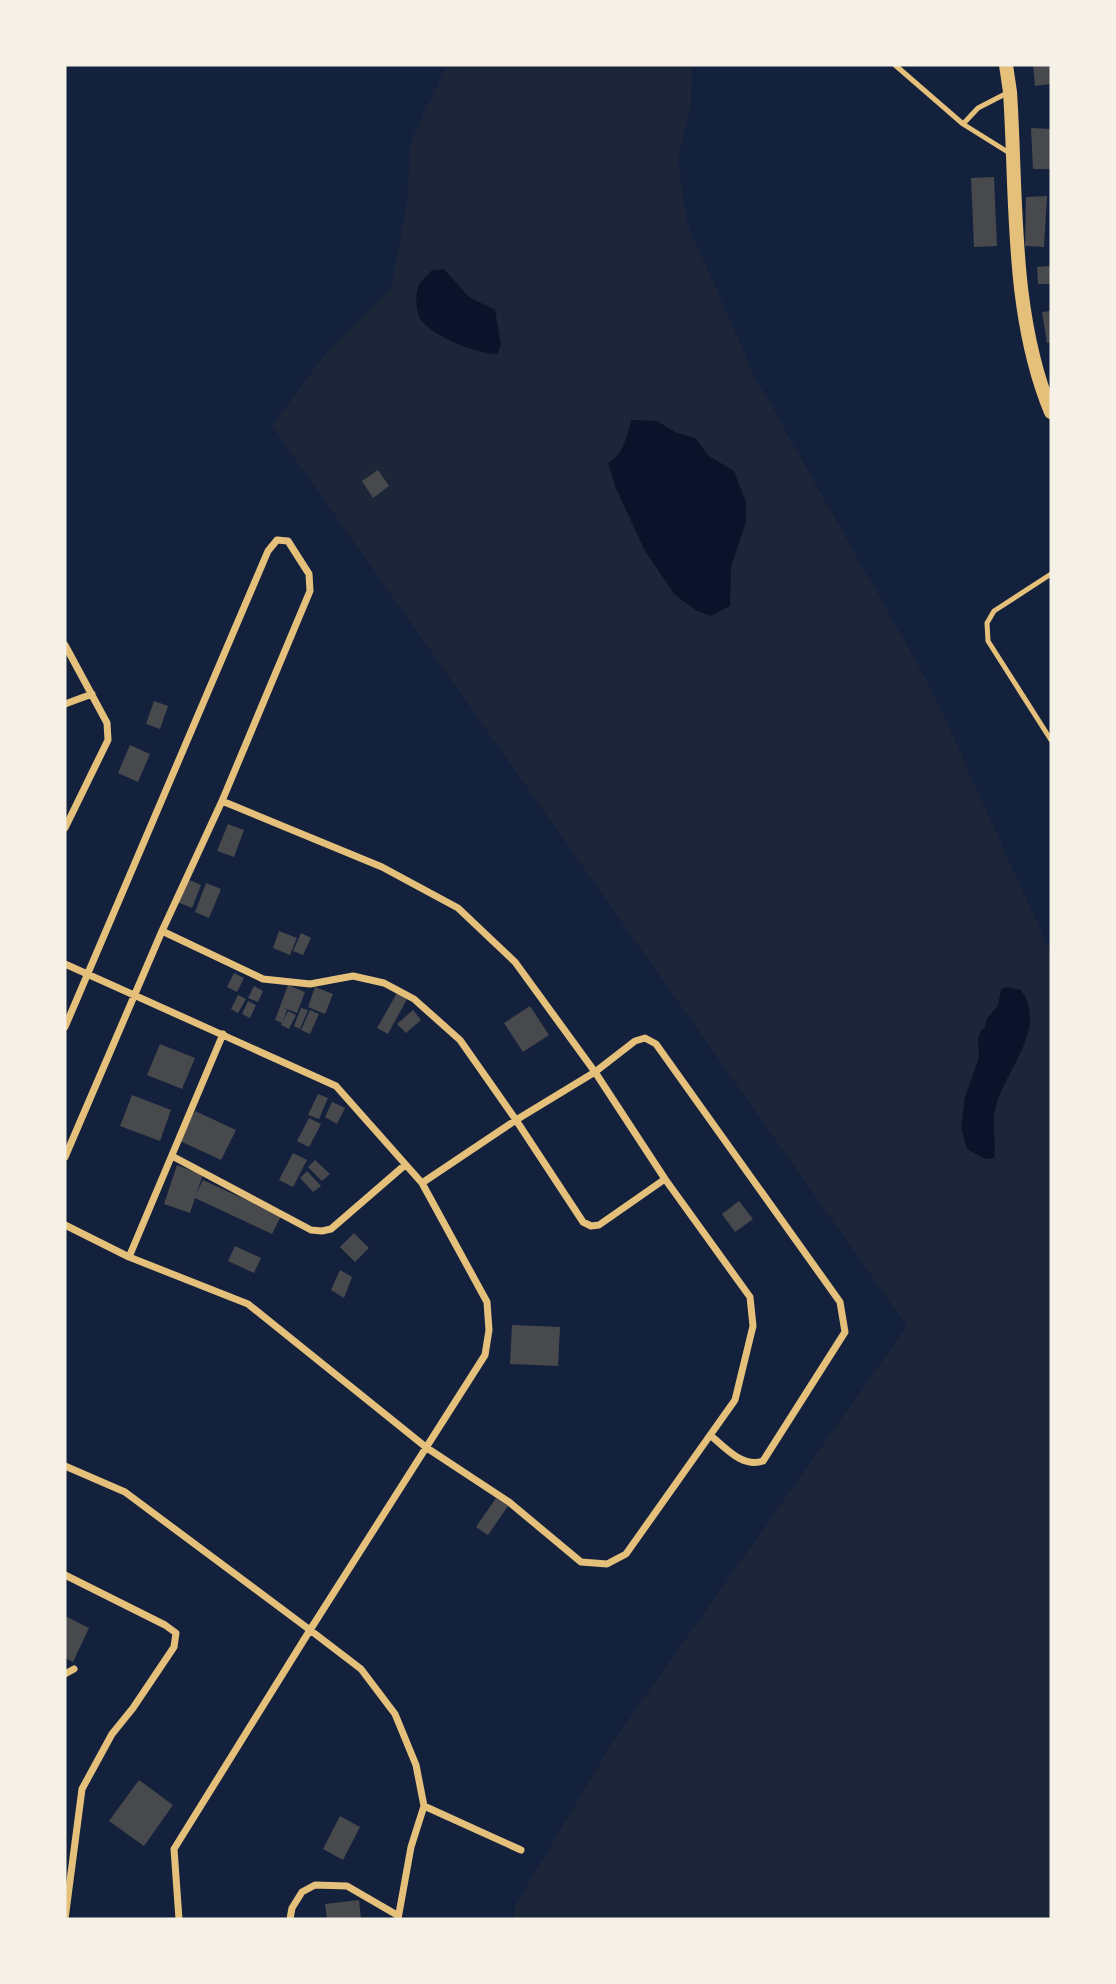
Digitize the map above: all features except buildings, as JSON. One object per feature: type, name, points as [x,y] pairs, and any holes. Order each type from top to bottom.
[{"type":"main road","points":[[1006,65],[1010,92],[1022,305],[1051,412]]},
{"type":"street","points":[[65,1027],[268,551],[277,540],[288,541],[309,574],[310,591],[222,801],[162,931],[65,1157]]},
{"type":"street","points":[[65,646],[107,723],[108,740],[65,828]]},
{"type":"street","points":[[65,704],[92,694]]},
{"type":"street","points":[[65,1226],[129,1257],[248,1304],[427,1448],[509,1502],[581,1562],[607,1564],[626,1554],[735,1399],[753,1326],[750,1297],[666,1179],[596,1072],[515,962],[458,908],[382,867],[222,801]]},
{"type":"street","points":[[162,931],[264,979],[310,984],[353,976],[384,983],[414,999],[460,1040],[583,1222],[591,1226],[599,1225],[666,1179]]},
{"type":"street","points":[[65,964],[336,1086],[422,1183],[487,1302],[489,1330],[485,1355],[174,1849],[179,1919]]},
{"type":"street","points":[[129,1257],[223,1034]]},
{"type":"street","points":[[422,1183],[516,1120],[596,1072],[635,1041],[645,1038],[656,1044],[840,1303],[845,1332],[763,1461],[754,1464],[742,1461],[710,1435]]},
{"type":"street","points":[[172,1156],[312,1230],[322,1231],[331,1229],[405,1165]]},
{"type":"street","points":[[65,1466],[125,1492],[310,1630],[361,1669],[395,1714],[416,1765],[424,1806],[411,1847],[397,1917],[347,1886],[315,1885],[302,1892],[292,1908],[290,1919]]},
{"type":"street","points":[[65,1575],[176,1633],[174,1647],[112,1734],[82,1789],[65,1919]]},
{"type":"street","points":[[65,1674],[74,1669]]},
{"type":"street","points":[[424,1806],[521,1850]]},
{"type":"lane","points":[[895,65],[963,124],[1014,156]]},
{"type":"lane","points":[[963,124],[978,108],[1010,92]]},
{"type":"lane","points":[[1051,574],[994,611],[987,622],[988,641],[1051,740]]},
{"type":"shaded area","points":[[448,65],[692,65],[691,103],[678,160],[687,223],[754,375],[931,688],[1051,954],[1051,1919],[514,1919],[515,1906],[612,1743],[907,1326],[272,426],[325,354],[391,288],[407,204],[411,140]]},
{"type":"shaded area","points":[[444,269],[469,297],[495,310],[501,345],[497,354],[456,343],[421,320],[416,304],[419,285],[432,270]]},
{"type":"shaded area","points":[[631,420],[657,421],[677,433],[695,438],[709,456],[734,471],[746,502],[746,522],[731,567],[730,606],[711,616],[697,611],[675,595],[645,551],[615,486],[608,463],[621,450]]},
{"type":"shaded area","points":[[1006,987],[1021,990],[1028,1005],[1030,1020],[1022,1050],[995,1109],[994,1158],[985,1159],[967,1149],[961,1127],[965,1097],[979,1058],[978,1039],[987,1019],[998,1005],[1001,990]]}]
